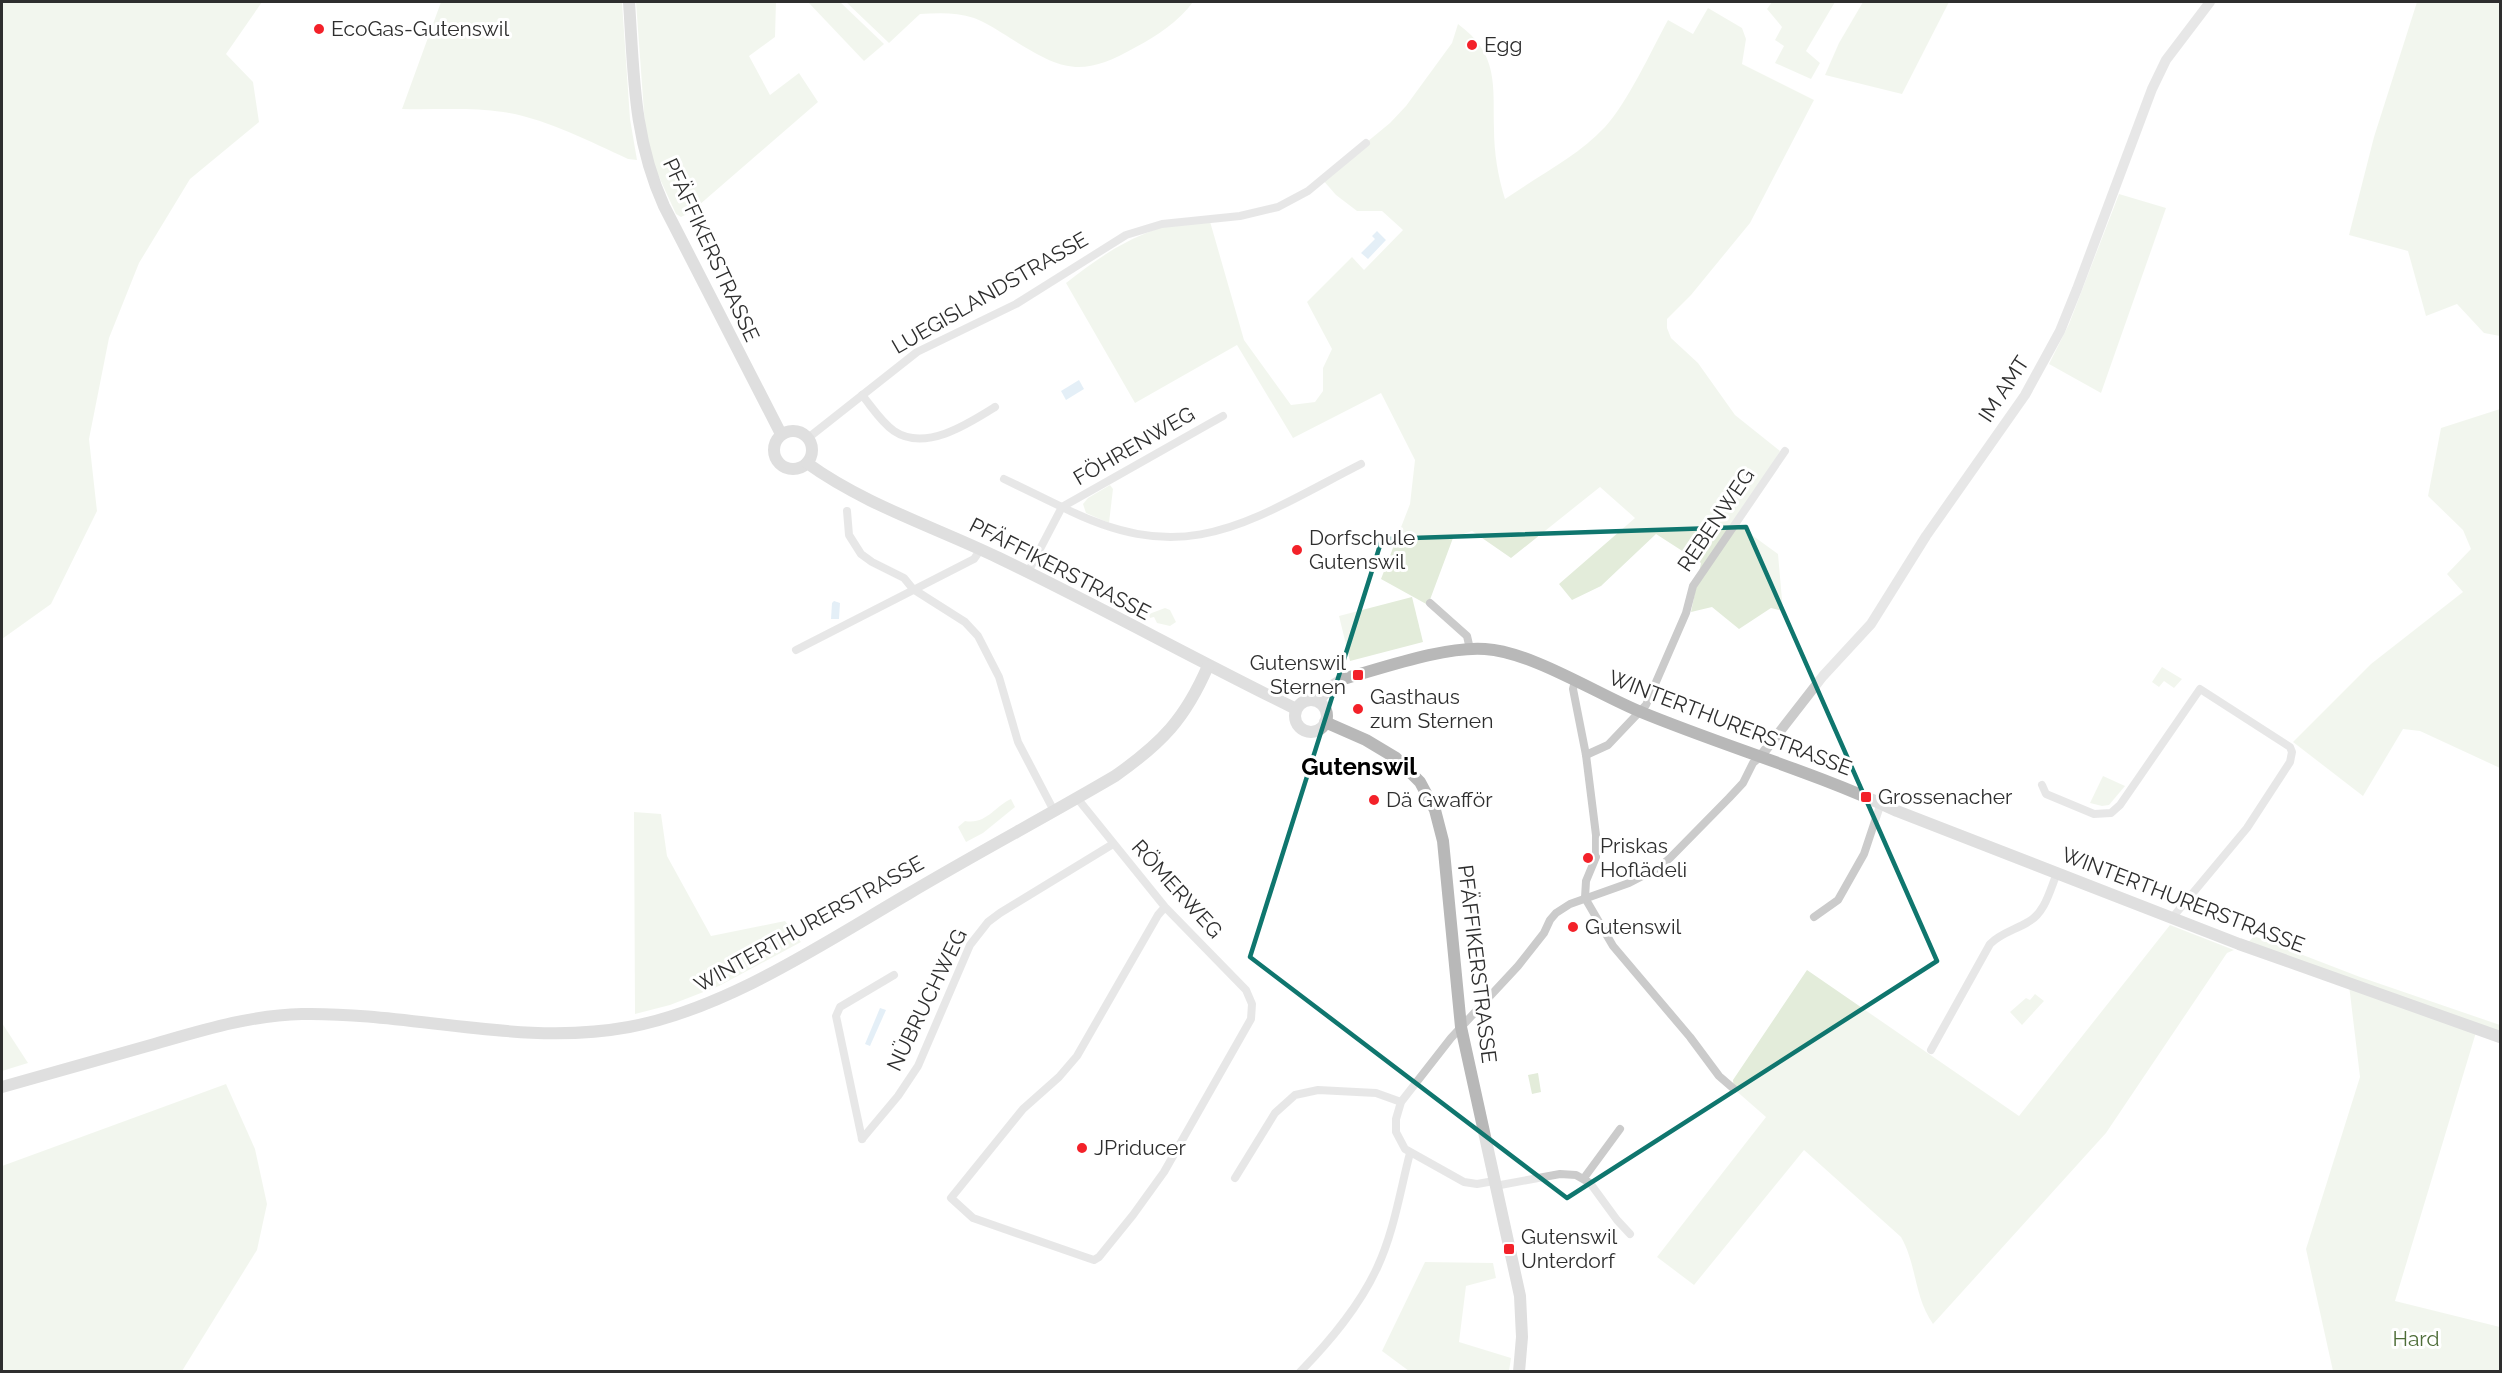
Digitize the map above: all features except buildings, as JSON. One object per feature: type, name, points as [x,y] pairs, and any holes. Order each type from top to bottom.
[{"type":"main road","name":"PFÄFFIKERSTRASSE","points":[[630,2],[638,124],[649,170],[664,206],[781,434]]},
{"type":"main road","points":[[796,430],[808,438],[812,446],[811,456],[807,463],[793,469],[779,463],[774,456],[774,447],[781,434],[796,430]]},
{"type":"main road","name":"PFÄFFIKERSTRASSE","points":[[807,463],[865,498],[1028,572],[1296,709]]},
{"type":"main road","name":"WINTERTHURERSTRASSE","points":[[1318,701],[1329,688],[1343,679],[1440,654],[1470,649],[1508,653],[1575,681],[1637,714],[1881,803],[2349,985],[2500,1037]]},
{"type":"main road","name":"WINTERTHURERSTRASSE","points":[[2,1087],[209,1028],[288,1014],[355,1015],[543,1032],[608,1030],[653,1022],[690,1010],[745,986],[832,938],[1077,798],[1137,760],[1165,736],[1182,717],[1208,666]]},
{"type":"main road","points":[[1305,700],[1318,701],[1327,713],[1325,722],[1316,731],[1304,730],[1295,721],[1296,709],[1305,700]]},
{"type":"main road","name":"PFÄFFIKERSTRASSE","points":[[1325,722],[1366,740],[1396,758],[1420,782],[1435,810],[1443,841],[1461,1027],[1520,1296],[1522,1337],[1519,1371]]},
{"type":"street","name":"IM AMT","points":[[1760,757],[1823,676],[1871,624],[1935,523],[2025,395],[2043,364],[2073,300],[2151,89],[2166,60],[2210,2]]},
{"type":"street","name":"LUEGISLANDSTRASSE","points":[[808,438],[917,352],[1031,295],[1126,235],[1162,224],[1240,216],[1278,207],[1308,191],[1366,144]]},
{"type":"street","points":[[862,395],[892,429],[909,438],[919,439],[958,427],[995,407]]},
{"type":"street","name":"FÖHRENWEG","points":[[1062,507],[1223,416]]},
{"type":"street","name":"REBENWEG","points":[[1586,755],[1608,745],[1646,705],[1686,613],[1693,586],[1785,451]]},
{"type":"street","points":[[1004,479],[1100,525],[1135,535],[1154,537],[1200,535],[1244,524],[1361,464]]},
{"type":"street","points":[[1028,572],[1062,507]]},
{"type":"street","points":[[847,511],[849,535],[856,549],[872,562],[904,578],[913,589],[965,622],[978,636],[999,677],[1018,742],[1054,811]]},
{"type":"street","points":[[796,650],[974,559],[981,549]]},
{"type":"street","points":[[1430,603],[1467,636],[1470,649]]},
{"type":"street","points":[[1575,681],[1575,698],[1593,799],[1596,849],[1594,864],[1586,881],[1585,898],[1613,946],[1719,1076],[1734,1089]]},
{"type":"street","points":[[2042,785],[2046,794],[2076,807],[2100,815],[2110,813],[2120,805],[2200,689],[2290,747],[2292,752],[2290,762],[2247,828],[2172,918]]},
{"type":"street","points":[[1630,1234],[1584,1178],[1568,1174],[1494,1183],[1464,1182],[1410,1153],[1401,1144],[1396,1132],[1396,1119],[1401,1102],[1461,1027],[1518,966],[1556,914],[1570,904],[1629,883],[1670,858],[1743,783],[1753,763],[1760,757]]},
{"type":"street","name":"RÖMERWEG","points":[[1077,798],[1165,908],[1246,990],[1251,1001],[1251,1019],[1164,1172],[1099,1257],[1088,1258],[973,1218],[951,1198],[1023,1109],[1059,1077],[1077,1056],[1155,920],[1165,908]]},
{"type":"street","points":[[1814,917],[1838,900],[1863,854],[1881,803]]},
{"type":"street","name":"NÜBRUCHWEG","points":[[894,975],[840,1007],[836,1016],[862,1139],[898,1096],[918,1066],[970,945],[978,933],[1000,913],[1113,844]]},
{"type":"street","points":[[1931,1050],[1990,944],[2005,932],[2035,917],[2046,901],[2057,873]]},
{"type":"street","points":[[1235,1178],[1275,1113],[1295,1095],[1318,1090],[1365,1093],[1383,1095],[1401,1102]]},
{"type":"street","points":[[1584,1178],[1620,1129]]},
{"type":"street","points":[[1300,1371],[1341,1326],[1361,1297],[1377,1267],[1385,1247],[1410,1153]]},
{"type":"highlighted area","points":[[1746,527],[1937,961],[1567,1198],[1250,957],[1382,539]]},
{"type":"green space","points":[[2,2],[262,2],[226,54],[253,82],[259,122],[190,179],[139,263],[109,338],[89,439],[97,511],[51,604],[2,639]]},
{"type":"green space","points":[[441,2],[622,2],[630,119],[637,160],[628,159],[567,131],[519,115],[478,110],[402,109]]},
{"type":"green space","points":[[636,2],[776,2],[775,37],[749,56],[770,95],[799,73],[818,102],[691,212],[681,217],[676,214],[654,166],[645,126]]},
{"type":"green space","points":[[808,2],[840,2],[884,44],[864,61]]},
{"type":"green space","points":[[846,2],[1193,2],[1174,22],[1152,38],[1117,57],[1085,67],[1058,63],[1028,49],[984,22],[954,14],[920,14],[889,43]]},
{"type":"green space","points":[[1772,2],[1835,2],[1806,51],[1820,63],[1811,79],[1775,63],[1784,46],[1775,40],[1782,27],[1767,9]]},
{"type":"green space","points":[[1863,2],[1949,2],[1902,94],[1825,75],[1839,43]]},
{"type":"green space","points":[[2417,2],[2500,2],[2500,336],[2484,333],[2457,304],[2426,316],[2408,251],[2349,235],[2374,137]]},
{"type":"green space","points":[[1708,8],[1742,28],[1746,39],[1742,64],[1814,100],[1750,223],[1691,295],[1667,319],[1667,328],[1671,338],[1698,363],[1735,415],[1780,451],[1738,525],[1778,554],[1783,611],[1771,608],[1739,629],[1712,607],[1691,612],[1701,563],[1656,534],[1601,586],[1572,600],[1559,584],[1635,518],[1600,487],[1511,558],[1472,531],[1453,538],[1428,605],[1381,579],[1410,504],[1415,460],[1381,393],[1293,438],[1237,345],[1135,403],[1066,283],[1115,248],[1132,239],[1168,225],[1209,218],[1244,340],[1291,405],[1315,402],[1323,391],[1323,368],[1332,349],[1307,302],[1352,257],[1364,270],[1403,230],[1382,211],[1357,211],[1336,195],[1322,179],[1390,123],[1406,106],[1452,43],[1458,24],[1481,47],[1491,71],[1494,138],[1500,182],[1505,199],[1583,147],[1605,127],[1631,90],[1668,20],[1693,34]]},
{"type":"green space","points":[[2119,194],[2166,208],[2101,393],[2049,364],[2069,324]]},
{"type":"green space","points":[[2500,409],[2500,768],[2420,731],[2403,729],[2363,796],[2293,742],[2371,664],[2463,592],[2447,574],[2471,549],[2463,530],[2428,496],[2441,428]]},
{"type":"green space","points":[[1110,485],[1113,489],[1109,523],[1086,513],[1083,504],[1088,498]]},
{"type":"green space","points":[[1412,597],[1423,642],[1350,661],[1339,616]]},
{"type":"green space","points":[[1165,608],[1170,610],[1176,622],[1170,626],[1157,623],[1154,617],[1150,618],[1149,614]]},
{"type":"green space","points":[[2162,667],[2182,679],[2174,688],[2164,681],[2159,687],[2152,682]]},
{"type":"green space","points":[[2103,776],[2125,786],[2109,805],[2102,806],[2090,803]]},
{"type":"green space","points":[[1011,799],[1015,807],[983,833],[966,842],[958,827],[965,821],[985,818]]},
{"type":"green space","points":[[634,812],[661,814],[667,856],[711,936],[785,921],[801,942],[719,986],[670,1005],[635,1014]]},
{"type":"green space","points":[[2170,925],[2234,950],[2227,953],[2106,1133],[1933,1324],[1922,1303],[1910,1259],[1901,1237],[1804,1150],[1694,1285],[1657,1257],[1766,1117],[1734,1089],[1733,1080],[1807,970],[2019,1116]]},
{"type":"green space","name":"Hard","points":[[2254,936],[2360,977],[2500,1025],[2500,1037],[2477,1029],[2395,1301],[2500,1327],[2500,1371],[2333,1371],[2306,1249],[2360,1077],[2349,985],[2245,946]]},
{"type":"green space","points":[[2035,994],[2044,1001],[2022,1025],[2010,1012],[2026,998],[2030,1000]]},
{"type":"green space","points":[[2,1023],[28,1063],[2,1071]]},
{"type":"green space","points":[[1538,1073],[1541,1092],[1532,1094],[1528,1075]]},
{"type":"green space","points":[[226,1084],[255,1149],[267,1204],[257,1250],[182,1371],[2,1371],[2,1166]]},
{"type":"green space","points":[[1425,1262],[1493,1263],[1496,1278],[1466,1286],[1459,1342],[1511,1358],[1509,1371],[1409,1371],[1382,1351]]},
{"type":"water","points":[[1377,231],[1386,240],[1368,259],[1361,253],[1375,239],[1372,236]]},
{"type":"water","points":[[1079,380],[1084,389],[1066,400],[1061,391]]},
{"type":"water","points":[[834,601],[840,603],[839,619],[831,619]]},
{"type":"water","points":[[880,1008],[886,1010],[870,1046],[865,1044]]},
{"type":"place","name":"EcoGas-Gutenswil","points":[[319,29]]},
{"type":"place","name":"Egg","points":[[1472,45]]},
{"type":"place","name":"Dorfschule Gutenswil","points":[[1297,550]]},
{"type":"place","name":"Gutenswil Sternen","points":[[1358,675]]},
{"type":"place","name":"Gasthaus zum Sternen","points":[[1358,709]]},
{"type":"place","name":"Grossenacher","points":[[1866,797]]},
{"type":"place","name":"Dä Gwafför","points":[[1374,800]]},
{"type":"place","name":"Priskas Hoflädeli","points":[[1588,858]]},
{"type":"place","name":"Gutenswil","points":[[1573,927]]},
{"type":"place","name":"JPriducer","points":[[1082,1148]]},
{"type":"place","name":"Gutenswil Unterdorf","points":[[1509,1249]]},
{"type":"district","name":"Gutenswil","points":[[1359,767]]}]
